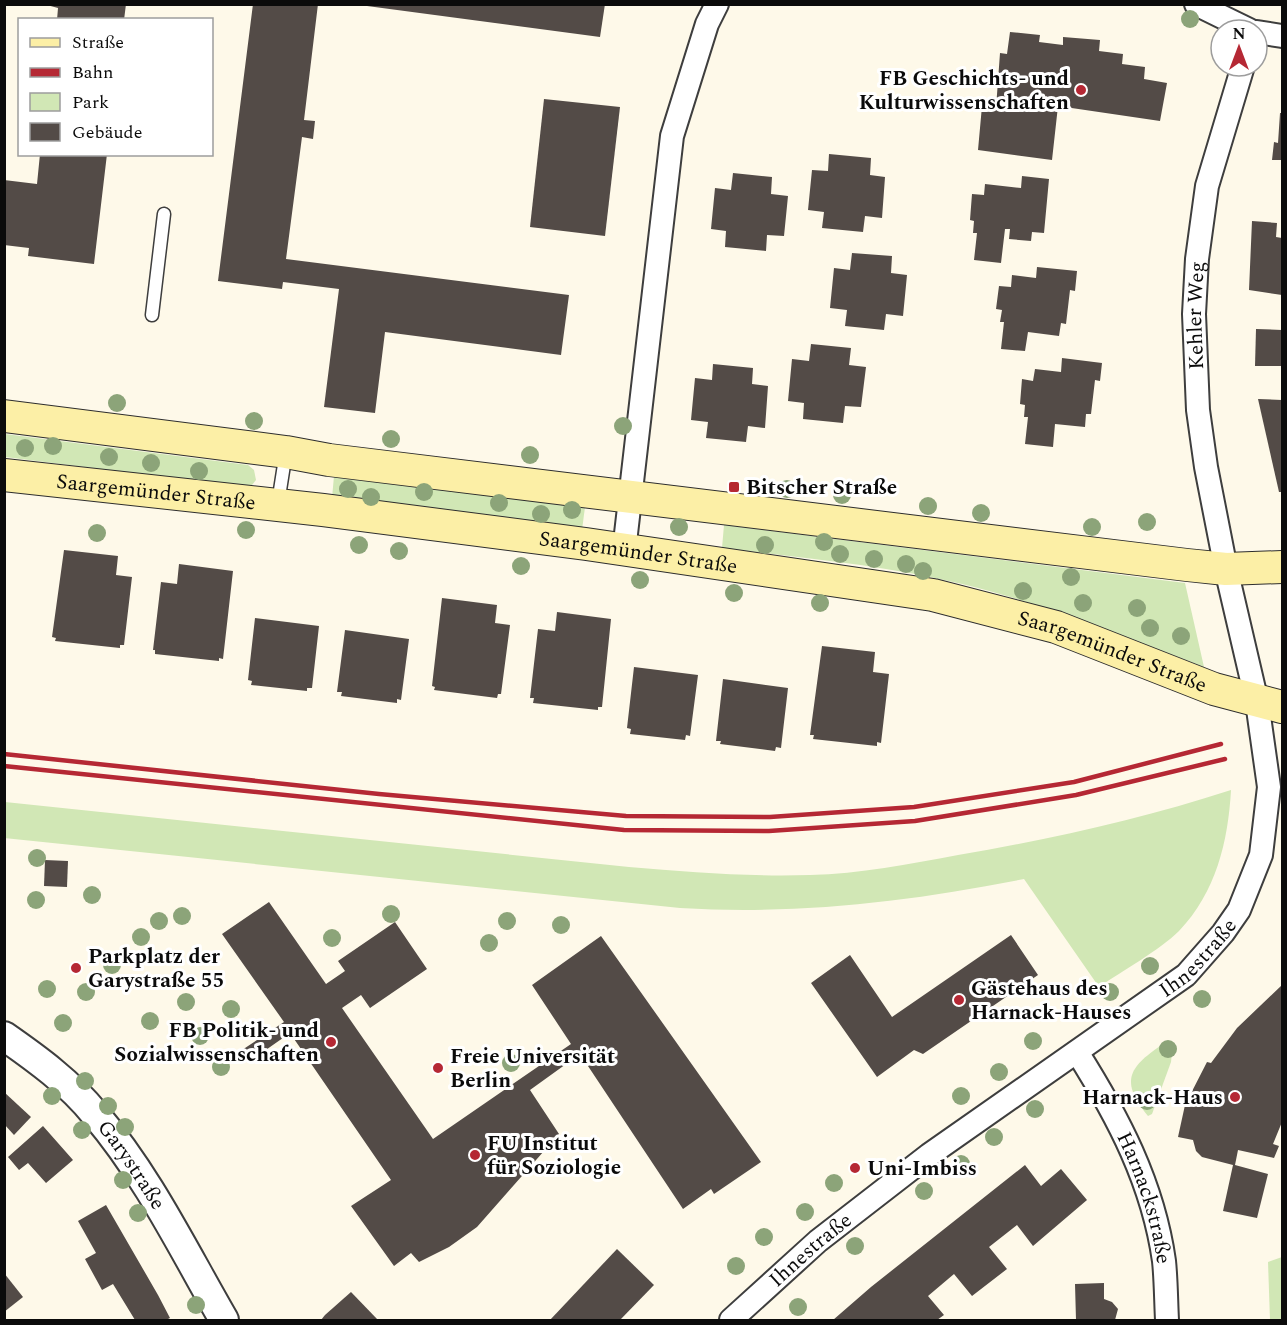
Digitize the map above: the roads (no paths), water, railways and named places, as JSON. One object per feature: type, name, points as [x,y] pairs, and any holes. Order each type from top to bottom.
[{"type":"main road","points":[[4,416],[286,452],[341,462],[1226,569],[1282,567]]},
{"type":"main road","name":"Saargemünder Straße","points":[[4,475],[278,505],[922,593],[986,607],[1056,627],[1214,689],[1270,705]]},
{"type":"street","points":[[624,551],[672,135],[707,24],[717,4]]},
{"type":"street","points":[[1196,4],[1225,18]]},
{"type":"street","name":"Kehler Weg","points":[[1226,569],[1206,467],[1198,410],[1194,314],[1197,259],[1207,186],[1239,78]]},
{"type":"street","name":"Ihnestraße","points":[[731,1320],[818,1241],[920,1162],[1186,975],[1223,933],[1239,910],[1261,855],[1269,787],[1270,705],[1226,569]]},
{"type":"street","name":"Garystraße","points":[[4,1036],[54,1074],[94,1113],[146,1183],[224,1320]]},
{"type":"street","name":"Harnackstraße","points":[[1077,1052],[1100,1086],[1132,1148],[1150,1196],[1164,1261],[1167,1320]]},
{"type":"lane","points":[[152,315],[164,214]]},
{"type":"lane","points":[[278,505],[286,452]]},
{"type":"railway","points":[[4,754],[379,794],[626,816],[770,817],[914,807],[1074,782],[1221,744]]},
{"type":"railway","points":[[4,766],[624,830],[769,831],[915,821],[1076,795],[1225,759]]},
{"type":"place","name":"FB Geschichts- und Kulturwissenschaften","points":[[1081,90]]},
{"type":"place","name":"Bitscher Straße","points":[[734,487]]},
{"type":"place","name":"Parkplatz der Garystraße 55","points":[[76,968]]},
{"type":"place","name":"Gästehaus des Harnack-Hauses","points":[[959,1000]]},
{"type":"place","name":"FB Politik- und Sozialwissenschaften","points":[[331,1042]]},
{"type":"place","name":"Freie Universität Berlin","points":[[438,1068]]},
{"type":"place","name":"Harnack-Haus","points":[[1235,1097]]},
{"type":"place","name":"FU Institut für Soziologie","points":[[475,1155]]},
{"type":"place","name":"Uni-Imbiss","points":[[855,1168]]}]
